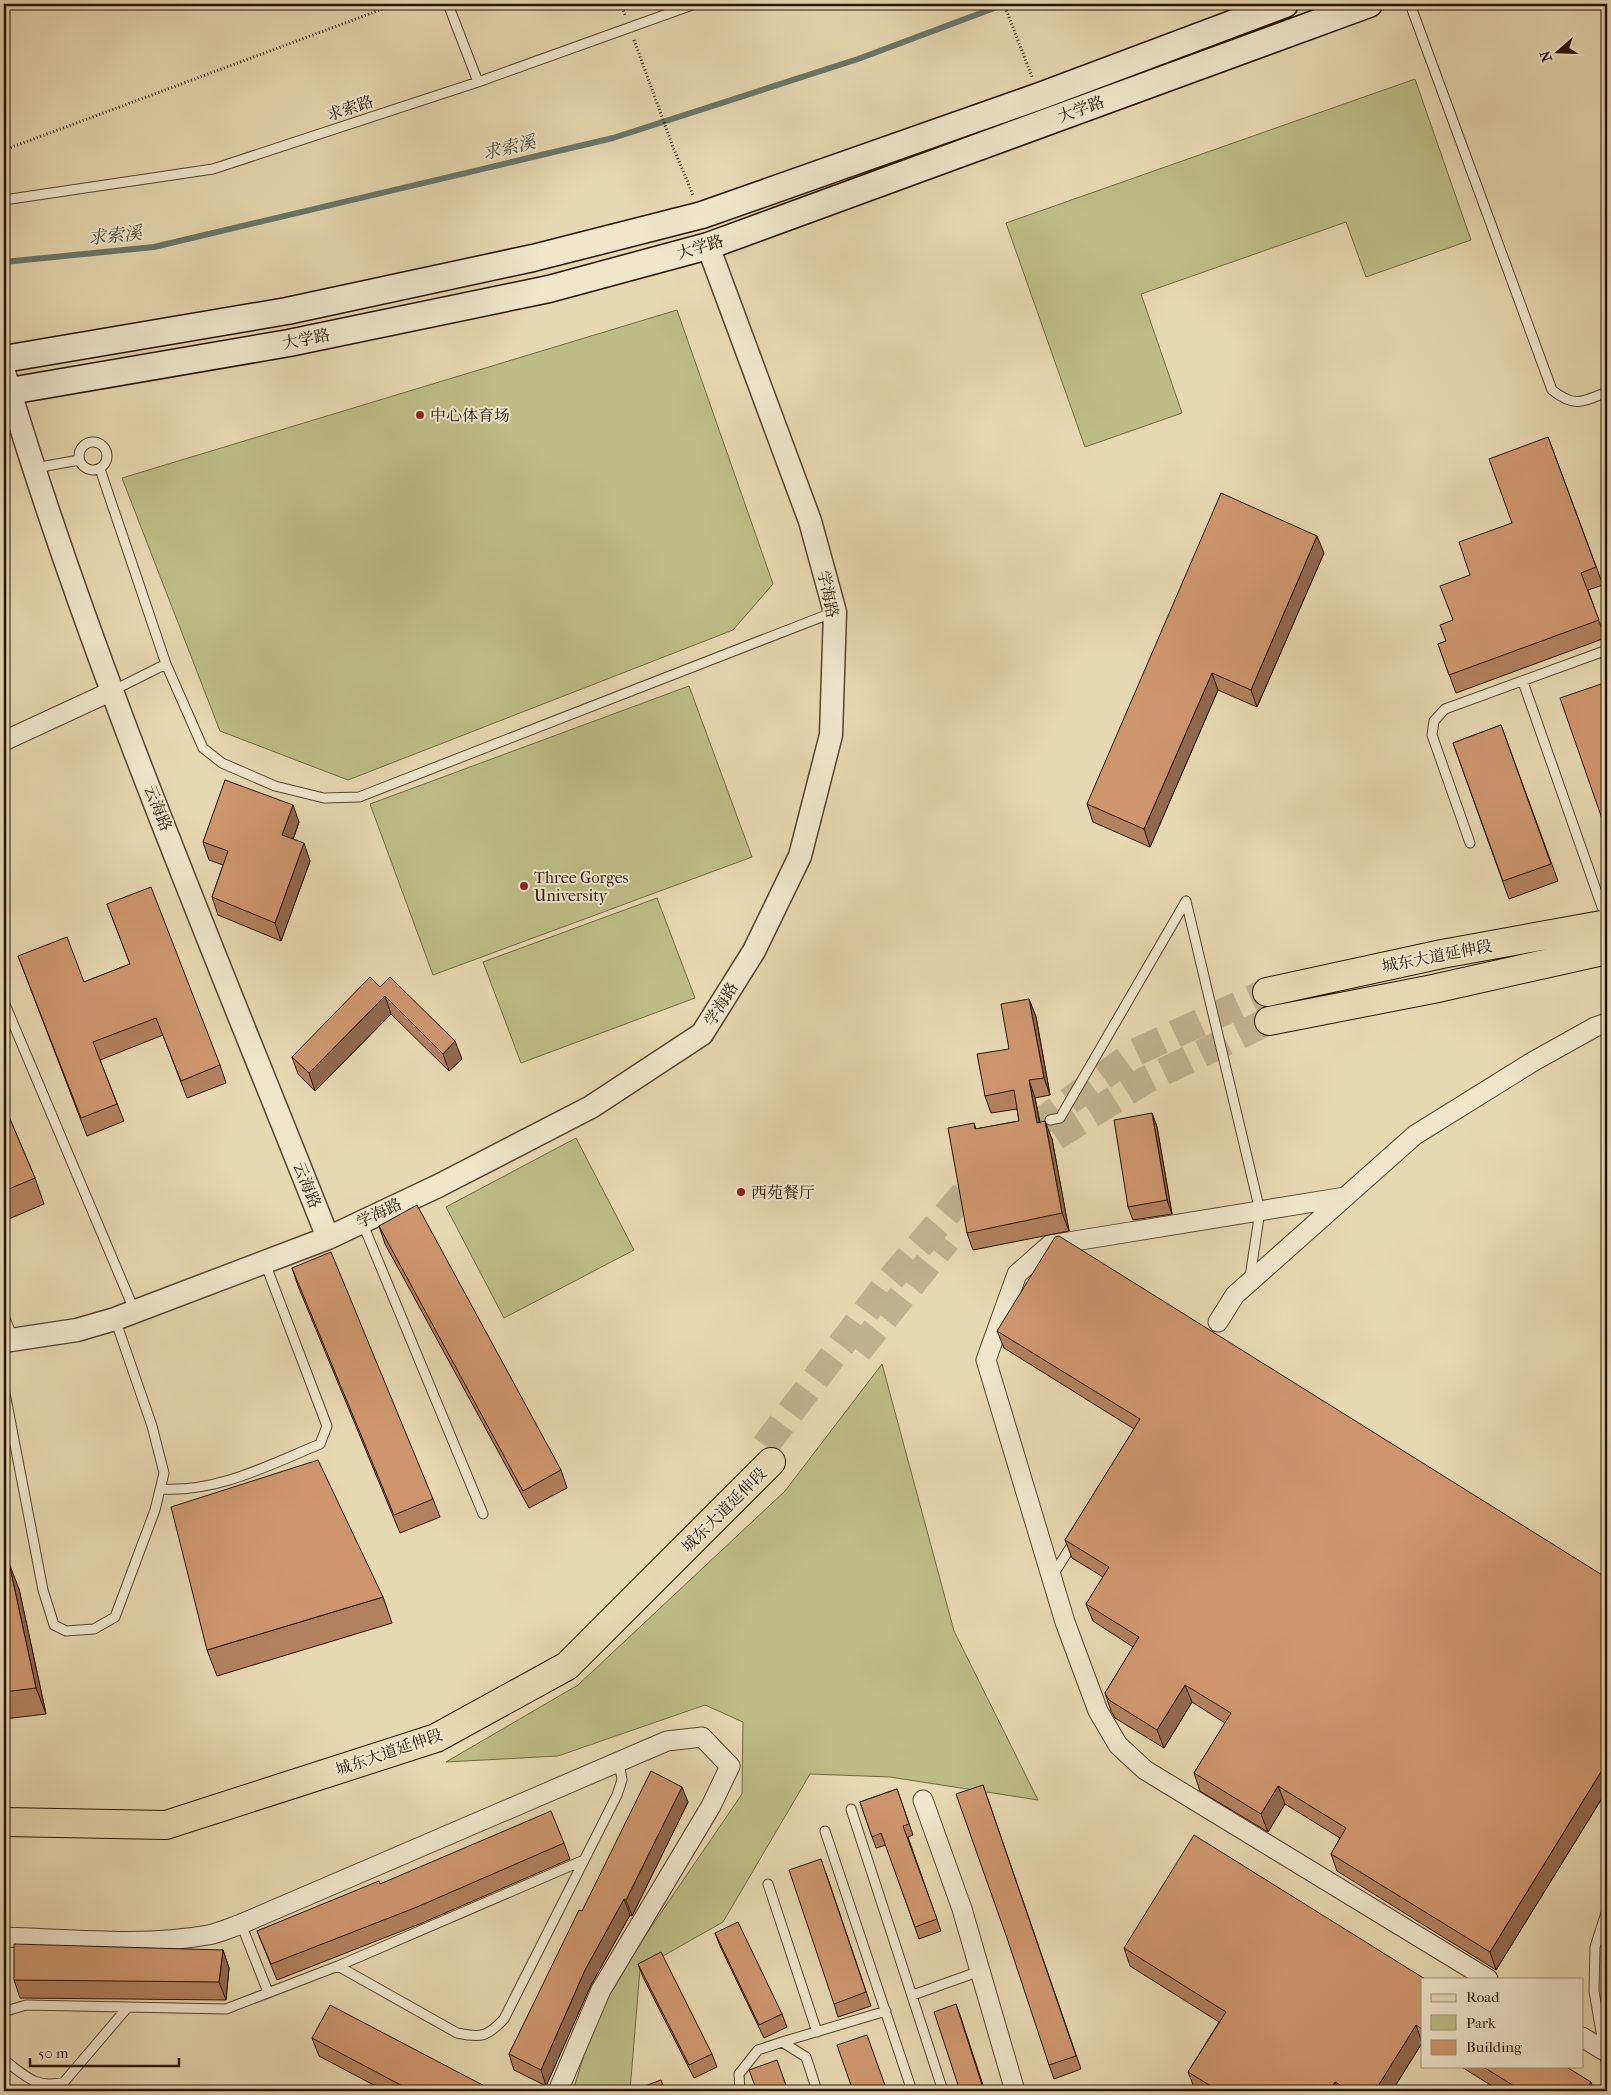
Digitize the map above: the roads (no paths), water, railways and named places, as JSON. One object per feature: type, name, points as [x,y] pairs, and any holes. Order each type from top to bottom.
[{"type":"main road","name":"大学路","points":[[4,359],[287,311],[533,258],[702,215],[1040,96],[1285,4]]},
{"type":"main road","name":"大学路","points":[[6,385],[289,343],[549,289],[708,246],[1369,4]]},
{"type":"main road","name":"城东大道延伸段","points":[[1267,992],[1442,954],[1604,915]]},
{"type":"main road","name":"城东大道延伸段","points":[[1269,1021],[1433,989],[1607,950]]},
{"type":"main road","name":"城东大道延伸段","points":[[4,1813],[161,1811],[418,1727],[563,1650],[768,1454],[567,1666],[436,1738],[166,1826],[4,1822]]},
{"type":"street","name":"学海路","points":[[9,1341],[77,1330],[125,1315],[328,1238],[591,1107],[702,1034],[754,950],[800,856],[831,735],[835,612],[810,521],[708,246]]},
{"type":"street","name":"云海路","points":[[6,385],[112,691],[328,1238]]},
{"type":"street","points":[[4,741],[112,691]]},
{"type":"street","points":[[1218,1322],[1235,1295],[1415,1135],[1534,1061],[1595,1027],[1607,1023]]},
{"type":"street","points":[[1345,1197],[1050,1245],[1017,1274],[986,1360],[1065,1622],[1098,1711],[1118,1745],[1146,1770],[1486,1978]]},
{"type":"street","points":[[4,1937],[118,1940],[181,1939],[210,1934],[241,1924],[667,1741],[702,1737],[730,1766],[712,1806],[601,1990],[558,2091]]},
{"type":"street","points":[[923,1800],[962,1909],[1015,2091]]},
{"type":"street","points":[[1584,2039],[1605,2058]]},
{"type":"lane","points":[[448,4],[478,82]]},
{"type":"lane","name":"求索路","points":[[4,200],[213,168],[478,82],[695,4]]},
{"type":"lane","points":[[1410,4],[1552,390],[1566,401],[1579,403],[1607,392]]},
{"type":"lane","points":[[88,442],[98,443],[106,450],[106,461],[100,469],[92,470],[84,467],[79,460],[80,450],[88,442]]},
{"type":"lane","points":[[34,468],[79,460]]},
{"type":"lane","points":[[100,469],[166,664],[203,748],[222,763],[275,786],[324,798],[359,797],[835,612]]},
{"type":"lane","points":[[1470,842],[1432,735],[1434,721],[1445,709],[1607,650]]},
{"type":"lane","points":[[112,691],[166,664]]},
{"type":"lane","points":[[1522,682],[1604,915]]},
{"type":"lane","points":[[1050,1120],[1060,1118],[1186,901],[1260,1211],[1250,1282]]},
{"type":"lane","points":[[4,1002],[125,1315],[164,1473],[155,1510],[115,1617],[94,1629],[66,1631],[54,1625],[43,1590],[4,1388]]},
{"type":"lane","points":[[362,1222],[483,1514]]},
{"type":"lane","points":[[160,1489],[184,1491],[239,1478],[320,1444],[327,1426],[264,1262]]},
{"type":"lane","points":[[4,1316],[9,1341]]},
{"type":"lane","points":[[1052,1576],[1082,1528]]},
{"type":"lane","points":[[338,1966],[457,2034],[477,2037],[492,2032],[504,2019],[617,1795],[622,1780],[619,1762]]},
{"type":"lane","points":[[850,1809],[943,2091]]},
{"type":"lane","points":[[825,1830],[912,2091]]},
{"type":"lane","points":[[4,2014],[6,2011],[26,2005],[226,2009],[338,1966],[584,1860]]},
{"type":"lane","points":[[768,1884],[817,2032]]},
{"type":"lane","points":[[1605,2058],[1594,1991],[1595,1947],[1607,1910]]},
{"type":"lane","points":[[241,1924],[268,1992]]},
{"type":"lane","points":[[913,1996],[980,1971]]},
{"type":"lane","points":[[4,2060],[34,2082],[49,2086],[64,2082],[127,2008]]},
{"type":"lane","points":[[740,2091],[739,2074],[758,2050],[886,2012]]},
{"type":"lane","points":[[782,2042],[806,2058],[817,2091]]},
{"type":"waterway","name":"求索溪","points":[[4,262],[154,247],[613,138],[858,59],[1005,4]]},
{"type":"tunnel","points":[[765,1446],[889,1281],[1001,1151],[1136,1052],[1267,992]]},
{"type":"tunnel","points":[[1020,1159],[1144,1081],[1269,1021]]},
{"type":"tunnel","points":[[858,1351],[947,1240]]},
{"type":"place","name":"中心体育场","points":[[420,415]]},
{"type":"place","name":"Three Gorges University","points":[[524,886]]},
{"type":"place","name":"西苑餐厅","points":[[741,1192]]}]
